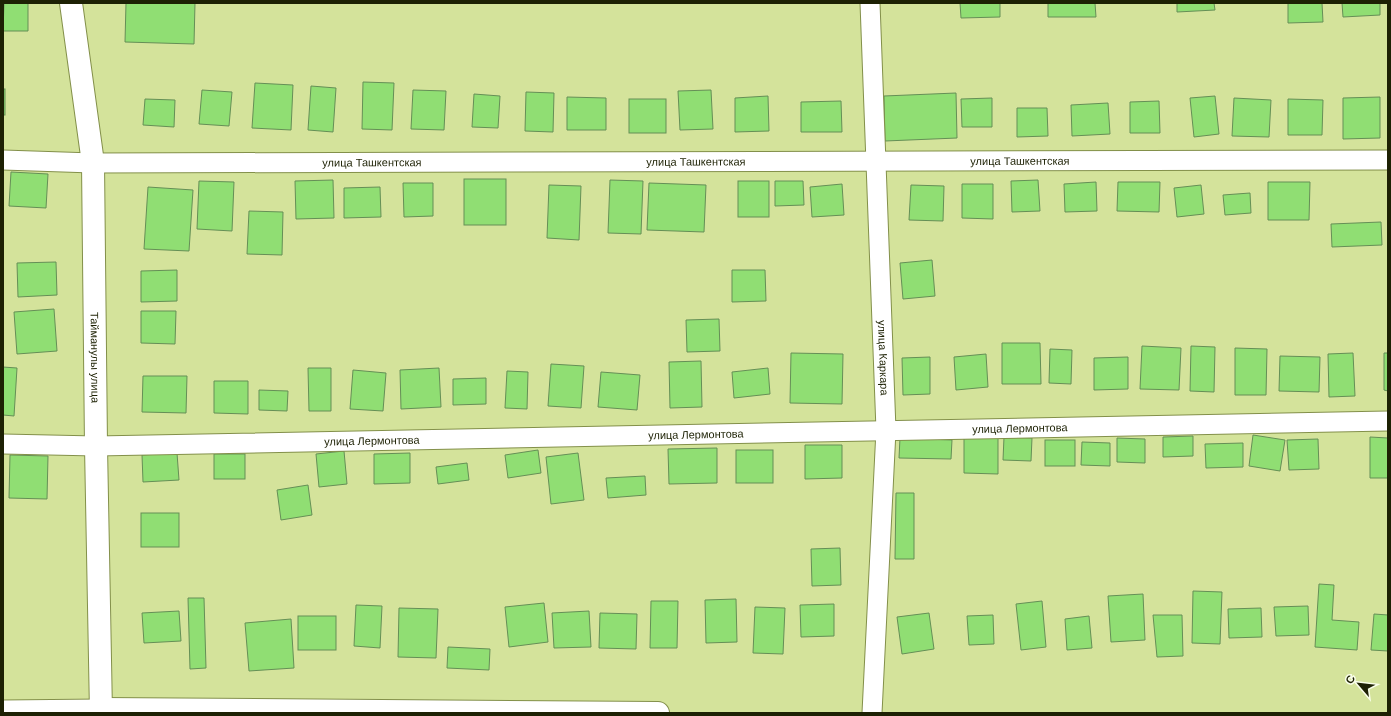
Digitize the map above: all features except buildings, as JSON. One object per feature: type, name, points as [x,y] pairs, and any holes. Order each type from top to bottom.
[{"type":"street","name":"Тайманулы улица","points":[[71,3],[93,163],[101,711]]},
{"type":"street","name":"улица Каркара","points":[[870,3],[886,430],[872,713]]},
{"type":"street","name":"улица Ташкентская","points":[[3,160],[93,163],[1388,160]]},
{"type":"street","name":"улица Лермонтова","points":[[3,444],[96,446],[1388,421]]},
{"type":"street","points":[[3,710],[658,713]]}]
